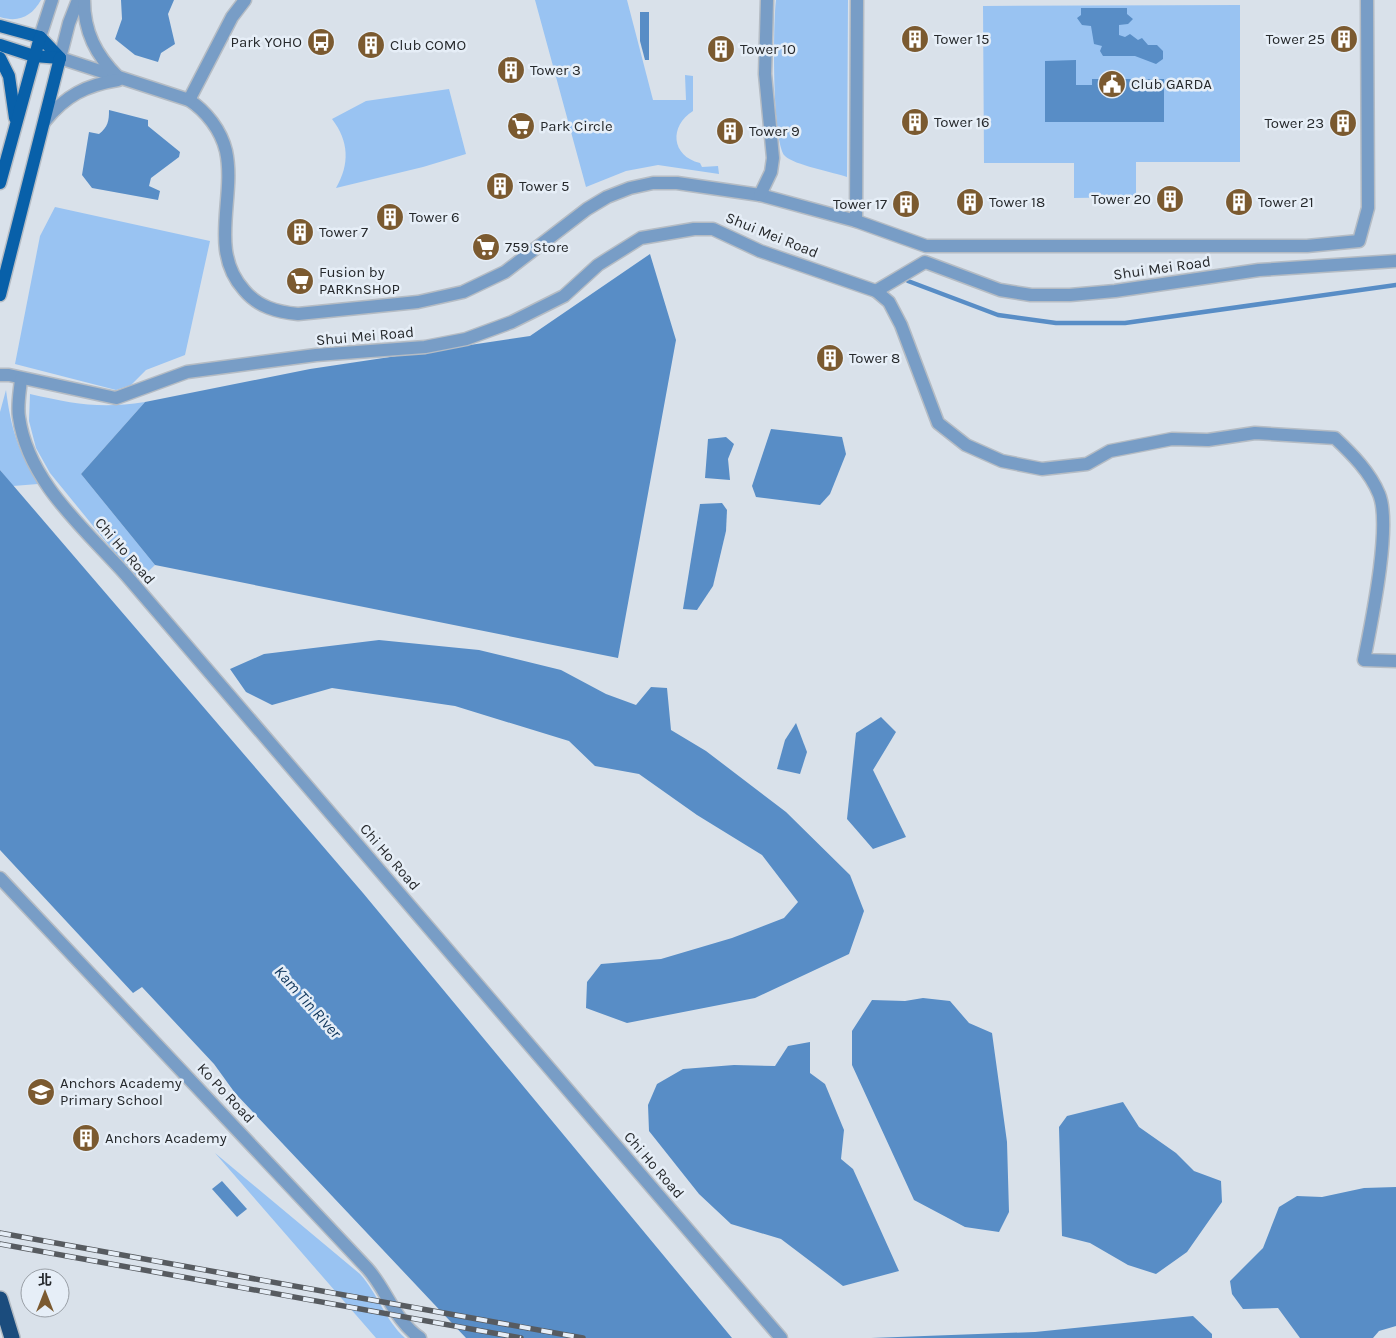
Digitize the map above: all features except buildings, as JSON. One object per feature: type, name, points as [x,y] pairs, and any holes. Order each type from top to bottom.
[{"type":"highway","points":[[0,1298],[12,1338]]},
{"type":"main road","points":[[0,26],[40,37],[60,58]]},
{"type":"main road","points":[[0,183],[40,37]]},
{"type":"main road","points":[[0,45],[34,56],[60,58]]},
{"type":"main road","points":[[0,58],[9,76],[15,124]]},
{"type":"main road","points":[[0,295],[60,58]]},
{"type":"street","points":[[40,37],[52,0]]},
{"type":"street","points":[[78,0],[69,23],[60,58],[189,100],[202,108],[212,120],[226,150],[227,185],[224,250],[229,267],[237,283],[249,296],[263,306],[280,312],[298,314],[418,302],[463,292],[505,272],[587,209],[607,196],[630,188],[653,184],[677,183],[760,195],[856,221],[926,246],[1306,246],[1359,241],[1368,208],[1367,0]]},
{"type":"street","points":[[84,0],[84,16],[90,38],[107,66],[120,79]]},
{"type":"street","points":[[189,100],[232,18],[245,0]]},
{"type":"street","points":[[760,195],[771,172],[773,158],[765,74],[767,0]]},
{"type":"street","points":[[856,0],[856,221]]},
{"type":"street","points":[[45,122],[57,106],[72,94],[95,84],[120,79]]},
{"type":"street","name":"Shui Mei Road","points":[[2,371],[20,379],[116,398],[188,372],[316,356],[425,347],[466,339],[512,322],[564,296],[598,265],[641,238],[694,229],[713,229],[760,251],[880,287],[921,263],[928,262],[1000,290],[1031,295],[1115,292],[1259,270],[1396,261]]},
{"type":"street","points":[[880,287],[901,325],[938,423],[966,445],[1002,461],[1042,469],[1087,464],[1110,451],[1172,439],[1208,440],[1255,433],[1335,438],[1363,467],[1380,495],[1384,521],[1374,604],[1364,660],[1396,661]]},
{"type":"street","name":"Chi Ho Road","points":[[20,379],[18,415],[25,447],[36,472],[781,1338]]},
{"type":"street","name":"Ko Po Road","points":[[0,878],[367,1268],[380,1285],[398,1317],[420,1338]]},
{"type":"shaded area","points":[[0,0],[41,0],[24,17],[7,19],[0,17]]},
{"type":"shaded area","points":[[535,0],[627,0],[653,100],[686,100],[685,75],[693,76],[693,111],[680,124],[677,140],[683,154],[700,163],[702,167],[718,166],[719,174],[658,165],[626,171],[586,187]]},
{"type":"shaded area","points":[[776,0],[848,0],[847,177],[805,165],[785,156],[778,129],[774,81]]},
{"type":"shaded area","name":"Club GARDA","points":[[1240,5],[1240,162],[1136,162],[1136,197],[1074,198],[1074,163],[984,163],[983,6]]},
{"type":"shaded area","points":[[449,89],[466,154],[423,167],[336,188],[344,170],[346,153],[342,136],[332,119],[366,101]]},
{"type":"shaded area","points":[[55,207],[210,241],[185,355],[146,370],[131,385],[116,390],[15,364],[40,236]]},
{"type":"shaded area","points":[[6,390],[16,439],[38,484],[13,486],[0,470],[0,412]]},
{"type":"shaded area","points":[[30,394],[100,405],[145,402],[81,474],[155,565],[138,581],[50,473],[36,448],[29,421]]},
{"type":"shaded area","points":[[215,1153],[360,1274],[392,1323],[405,1338],[376,1338]]},
{"type":"water","points":[[121,0],[174,0],[168,14],[175,44],[161,53],[158,62],[135,55],[115,39],[122,19]]},
{"type":"water","points":[[1081,8],[1127,8],[1127,14],[1133,19],[1128,24],[1119,25],[1119,35],[1125,37],[1130,34],[1138,40],[1142,38],[1148,45],[1157,45],[1163,51],[1163,59],[1156,64],[1135,56],[1103,56],[1100,51],[1102,46],[1094,44],[1091,26],[1082,25],[1077,18],[1081,15]]},
{"type":"water","points":[[640,12],[649,12],[649,60],[645,60],[640,41]]},
{"type":"water","points":[[1076,60],[1076,85],[1092,85],[1092,79],[1164,79],[1164,122],[1045,122],[1045,61]]},
{"type":"water","points":[[109,110],[148,120],[148,126],[180,152],[179,157],[151,178],[149,186],[160,191],[158,200],[92,188],[82,175],[89,132],[99,134],[104,129],[108,121]]},
{"type":"water","points":[[650,254],[676,340],[618,658],[155,565],[81,474],[145,402],[310,369],[530,336]]},
{"type":"water","points":[[771,429],[842,437],[846,454],[830,494],[820,505],[756,497],[752,486]]},
{"type":"water","points":[[726,437],[734,444],[728,459],[730,480],[705,478],[708,439]]},
{"type":"water","name":"Kam Tin River","points":[[0,470],[363,893],[732,1338],[466,1338],[235,1093],[214,1064],[142,987],[133,993],[0,850]]},
{"type":"water","points":[[722,503],[727,510],[726,531],[713,586],[697,610],[683,609],[700,504]]},
{"type":"water","points":[[379,640],[479,650],[561,670],[606,694],[636,705],[651,687],[667,688],[671,730],[706,751],[786,812],[850,875],[864,911],[849,954],[755,998],[627,1023],[586,1008],[587,982],[601,964],[661,959],[732,938],[784,918],[798,902],[762,855],[697,815],[639,774],[595,766],[569,741],[455,706],[332,688],[272,705],[246,692],[230,669],[264,654]]},
{"type":"water","points":[[881,717],[896,732],[873,770],[906,837],[873,849],[847,819],[856,733]]},
{"type":"water","points":[[796,723],[807,752],[800,774],[777,769],[785,740]]},
{"type":"water","points":[[923,998],[950,1001],[969,1023],[992,1033],[1007,1142],[1009,1212],[999,1232],[965,1227],[914,1200],[852,1065],[852,1031],[872,1000],[905,1001]]},
{"type":"water","points":[[810,1042],[810,1073],[825,1084],[844,1130],[841,1159],[853,1169],[899,1271],[843,1286],[781,1239],[731,1224],[699,1194],[649,1131],[648,1105],[657,1084],[683,1069],[734,1065],[775,1066],[788,1046]]},
{"type":"water","points":[[1123,1102],[1139,1127],[1176,1153],[1194,1171],[1221,1181],[1222,1202],[1187,1252],[1156,1274],[1128,1265],[1090,1243],[1062,1236],[1059,1127],[1067,1116]]},
{"type":"water","points":[[222,1181],[247,1209],[237,1217],[212,1189]]},
{"type":"water","points":[[1396,1187],[1396,1326],[1379,1331],[1373,1338],[1300,1338],[1278,1308],[1243,1309],[1232,1294],[1230,1281],[1263,1248],[1279,1207],[1297,1196],[1322,1197],[1364,1188]]},
{"type":"water","points":[[1193,1316],[1212,1334],[1212,1338],[871,1338],[1035,1332]]},
{"type":"waterway","points":[[908,281],[998,315],[1056,323],[1125,323],[1396,285]]},
{"type":"railway","points":[[0,1233],[583,1338]]},
{"type":"railway","points":[[0,1244],[521,1338]]},
{"type":"place","name":"Tower 15","points":[[915,39]]},
{"type":"place","name":"Tower 25","points":[[1344,39]]},
{"type":"place","name":"Park YOHO","points":[[321,42]]},
{"type":"place","name":"Club COMO","points":[[371,45]]},
{"type":"place","name":"Tower 10","points":[[721,49]]},
{"type":"place","name":"Tower 3","points":[[511,70]]},
{"type":"place","name":"Club GARDA","points":[[1112,84]]},
{"type":"place","name":"Tower 16","points":[[915,122]]},
{"type":"place","name":"Tower 23","points":[[1343,123]]},
{"type":"place","name":"Park Circle","points":[[521,126]]},
{"type":"place","name":"Tower 9","points":[[730,131]]},
{"type":"place","name":"Tower 5","points":[[500,186]]},
{"type":"place","name":"Tower 20","points":[[1170,199]]},
{"type":"place","name":"Tower 18","points":[[970,202]]},
{"type":"place","name":"Tower 21","points":[[1239,202]]},
{"type":"place","name":"Tower 17","points":[[906,204]]},
{"type":"place","name":"Tower 6","points":[[390,217]]},
{"type":"place","name":"Tower 7","points":[[300,232]]},
{"type":"place","name":"759 Store","points":[[486,247]]},
{"type":"place","name":"Fusion by PARKnSHOP","points":[[300,281]]},
{"type":"place","name":"Tower 8","points":[[830,358]]},
{"type":"place","name":"Anchors Academy Primary School","points":[[41,1092]]},
{"type":"place","name":"Anchors Academy","points":[[86,1138]]}]
